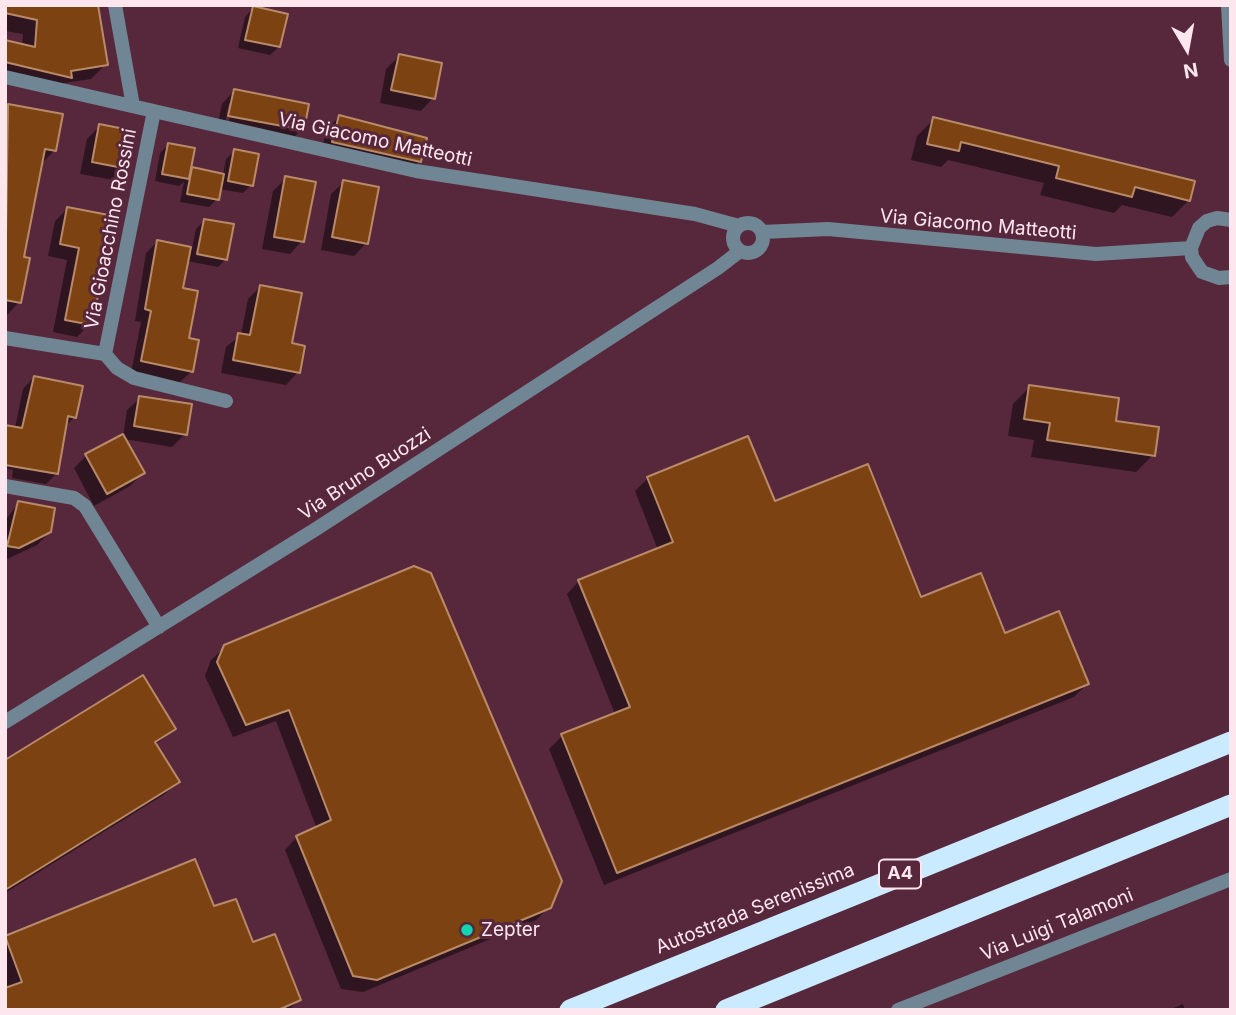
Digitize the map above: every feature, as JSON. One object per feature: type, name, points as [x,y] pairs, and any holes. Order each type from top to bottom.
[{"type":"highway","name":"Autostrada Serenissima","points":[[570,1010],[1231,741]]},
{"type":"highway","points":[[726,1010],[1231,805]]},
{"type":"street","points":[[115,5],[133,106]]},
{"type":"street","points":[[1228,5],[1231,60]]},
{"type":"street","name":"Via Giacomo Matteotti","points":[[5,77],[416,171],[719,218],[739,226],[753,224],[762,232],[828,229],[1096,254],[1191,248]]},
{"type":"street","name":"Via Gioacchino Rossini","points":[[105,354],[154,111]]},
{"type":"street","points":[[1230,217],[1207,222],[1193,237],[1191,248],[1196,265],[1202,272],[1219,278],[1231,276]]},
{"type":"street","points":[[739,226],[733,239],[740,251],[750,253],[757,250],[762,242],[762,232]]},
{"type":"street","name":"Via Bruno Buozzi","points":[[5,722],[328,522],[719,268],[740,251]]},
{"type":"street","points":[[5,338],[105,354],[117,368],[134,378],[226,401]]},
{"type":"street","points":[[5,486],[74,498],[85,506],[159,627]]},
{"type":"street","name":"Via Luigi Talamoni","points":[[898,1010],[1231,878]]},
{"type":"building","points":[[5,5],[98,5],[108,65],[71,71],[72,78],[5,62],[5,40],[35,47],[37,20],[5,13]]},
{"type":"building","points":[[253,6],[288,14],[280,47],[245,40]]},
{"type":"building","points":[[399,54],[442,63],[435,99],[391,90]]},
{"type":"building","points":[[234,89],[309,104],[304,130],[228,116]]},
{"type":"building","points":[[8,104],[63,114],[56,151],[45,149],[24,257],[30,258],[21,303],[5,300]]},
{"type":"building","points":[[339,115],[427,138],[421,162],[332,142]]},
{"type":"building","points":[[933,117],[1195,181],[1190,201],[1135,187],[1132,197],[1056,178],[1059,166],[961,142],[959,151],[927,144]]},
{"type":"building","points":[[99,124],[135,131],[128,169],[92,162]]},
{"type":"building","points":[[168,143],[195,148],[189,179],[162,174]]},
{"type":"building","points":[[234,149],[259,154],[253,186],[228,181]]},
{"type":"building","points":[[192,167],[224,174],[219,200],[187,194]]},
{"type":"building","points":[[285,176],[316,182],[304,242],[274,237]]},
{"type":"building","points":[[343,180],[379,187],[368,244],[332,237]]},
{"type":"building","points":[[67,207],[114,216],[92,325],[65,320],[79,248],[60,244]]},
{"type":"building","points":[[204,219],[234,224],[227,260],[197,254]]},
{"type":"building","points":[[157,240],[191,247],[183,288],[198,291],[189,338],[199,340],[193,372],[141,361],[151,311],[145,309]]},
{"type":"building","points":[[260,285],[302,293],[292,343],[305,346],[300,373],[233,360],[238,333],[250,335]]},
{"type":"building","points":[[34,376],[83,386],[76,418],[68,416],[58,474],[5,465],[5,425],[22,428]]},
{"type":"building","points":[[1029,385],[1119,398],[1116,421],[1159,427],[1155,456],[1047,440],[1050,423],[1024,419]]},
{"type":"building","points":[[139,396],[192,404],[187,435],[134,426]]},
{"type":"building","points":[[123,434],[145,473],[107,494],[85,454]]},
{"type":"building","points":[[748,436],[775,501],[868,464],[921,597],[981,573],[1005,633],[1059,611],[1089,684],[617,873],[561,734],[630,707],[578,580],[673,542],[647,477]]},
{"type":"building","points":[[18,501],[55,508],[51,532],[19,548],[7,546]]},
{"type":"building","points":[[414,566],[431,573],[562,881],[551,908],[377,980],[353,976],[296,836],[331,820],[289,710],[246,725],[217,662],[224,645]]},
{"type":"building","points":[[143,675],[176,729],[155,742],[180,782],[5,890],[5,760]]},
{"type":"building","points":[[195,859],[214,906],[236,899],[253,942],[275,934],[301,1000],[278,1010],[5,1010],[5,988],[22,982],[5,936]]},
{"type":"place","name":"Zepter","points":[[467,930]]}]
